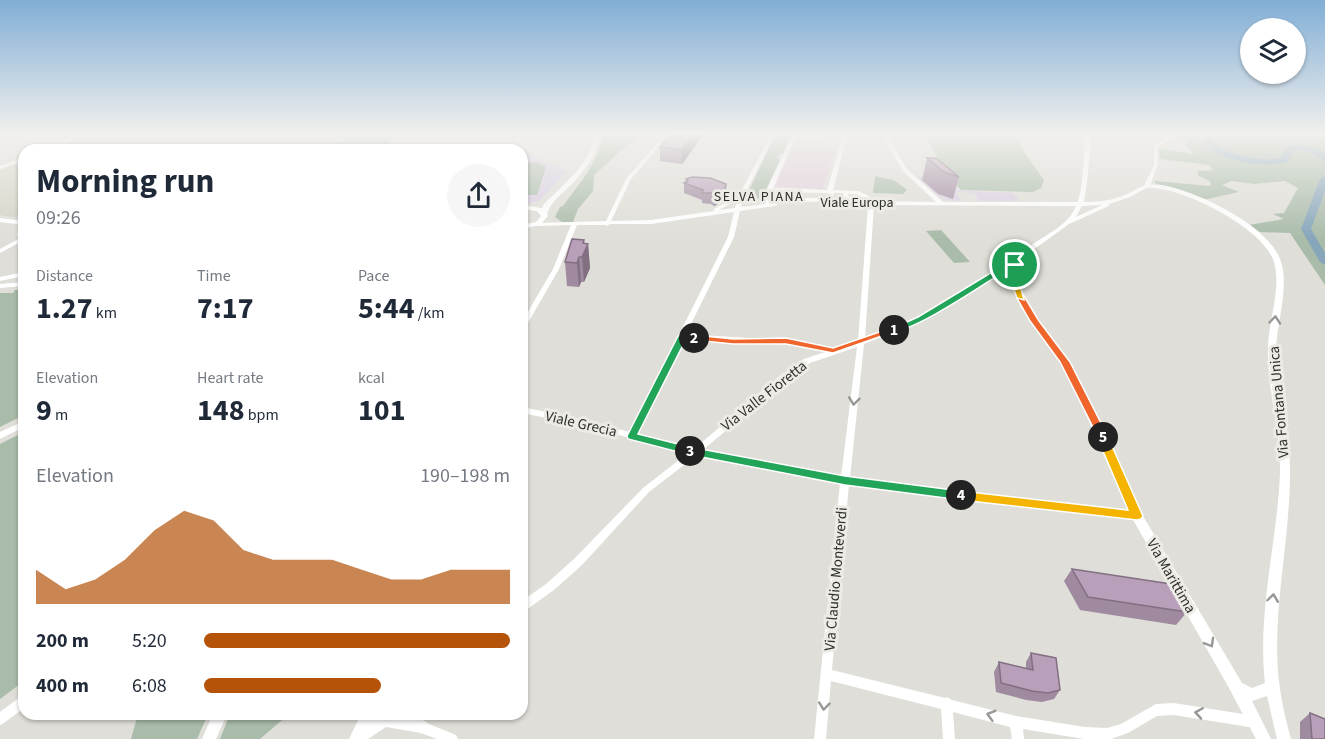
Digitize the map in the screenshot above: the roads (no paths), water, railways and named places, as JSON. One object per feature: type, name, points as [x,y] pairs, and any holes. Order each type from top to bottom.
[{"type":"main road","points":[[528,226],[538,224],[544,215],[544,208],[581,169]]},
{"type":"main road","points":[[1070,223],[1080,204],[1084,169]]},
{"type":"main road","points":[[1015,265],[1041,240],[1070,223],[1147,186]]},
{"type":"main road","name":"Via Fontana Unica","points":[[1147,186],[1196,199],[1231,215],[1264,240],[1274,253],[1277,264],[1278,291],[1272,351],[1285,471],[1281,536],[1269,627],[1272,692],[1284,739]]},
{"type":"main road","points":[[530,207],[551,200]]},
{"type":"main road","points":[[1080,204],[1114,201]]},
{"type":"main road","points":[[530,207],[544,215]]},
{"type":"main road","name":"Via Marittima","points":[[1015,265],[1014,278],[1024,305],[1065,362],[1097,422],[1137,516],[1264,739]]},
{"type":"main road","points":[[1234,685],[1251,695],[1272,692]]},
{"type":"main road","points":[[211,735],[217,720]]},
{"type":"street","points":[[607,224],[629,179],[637,169]]},
{"type":"street","points":[[632,436],[731,237],[741,196],[755,169]]},
{"type":"street","points":[[773,194],[770,189],[779,169]]},
{"type":"street","points":[[834,199],[830,190],[836,169]]},
{"type":"street","points":[[905,169],[941,203]]},
{"type":"street","points":[[1147,186],[1154,169]]},
{"type":"street","points":[[767,204],[776,190],[830,190],[858,193],[870,201]]},
{"type":"street","points":[[790,190],[794,200]]},
{"type":"street","points":[[803,190],[807,199]]},
{"type":"street","points":[[816,190],[820,199]]},
{"type":"street","points":[[845,192],[847,199]]},
{"type":"street","points":[[741,196],[751,203],[767,204],[807,199],[870,201]]},
{"type":"street","points":[[698,216],[741,196]]},
{"type":"street","name":"Viale Europa","points":[[564,224],[651,222],[767,204],[870,201],[1080,204]]},
{"type":"street","name":"Via Claudio Monteverdi","points":[[820,739],[861,343],[870,201]]},
{"type":"street","points":[[544,215],[564,224]]},
{"type":"street","points":[[0,220],[18,228]]},
{"type":"street","points":[[538,224],[564,224]]},
{"type":"street","points":[[528,318],[556,269],[574,225]]},
{"type":"street","points":[[0,246],[18,233]]},
{"type":"street","points":[[0,251],[18,235]]},
{"type":"street","name":"Via Valle Fioretta","points":[[528,603],[578,562],[646,490],[785,376],[807,361],[921,319],[1005,267],[1015,265]]},
{"type":"street","points":[[0,279],[18,275]]},
{"type":"street","points":[[0,285],[18,284]]},
{"type":"street","points":[[683,336],[733,342],[786,341],[833,351]]},
{"type":"street","name":"Viale Grecia","points":[[528,411],[695,452],[845,481],[1137,516]]},
{"type":"street","points":[[0,436],[18,427]]},
{"type":"street","points":[[827,674],[1016,722],[1085,734],[1107,734],[1124,729],[1156,710],[1174,709],[1256,723]]},
{"type":"street","points":[[947,703],[949,739]]},
{"type":"street","points":[[0,719],[18,706]]},
{"type":"street","points":[[356,739],[365,720]]},
{"type":"street","points":[[356,739],[385,720]]},
{"type":"street","points":[[391,720],[424,728],[452,739]]},
{"type":"street","points":[[412,720],[424,728]]},
{"type":"street","points":[[1016,722],[1018,739]]},
{"type":"waterway","points":[[1325,179],[1306,229],[1325,262]]},
{"type":"district","name":"SELVA PIANA","points":[[759,197]]}]
